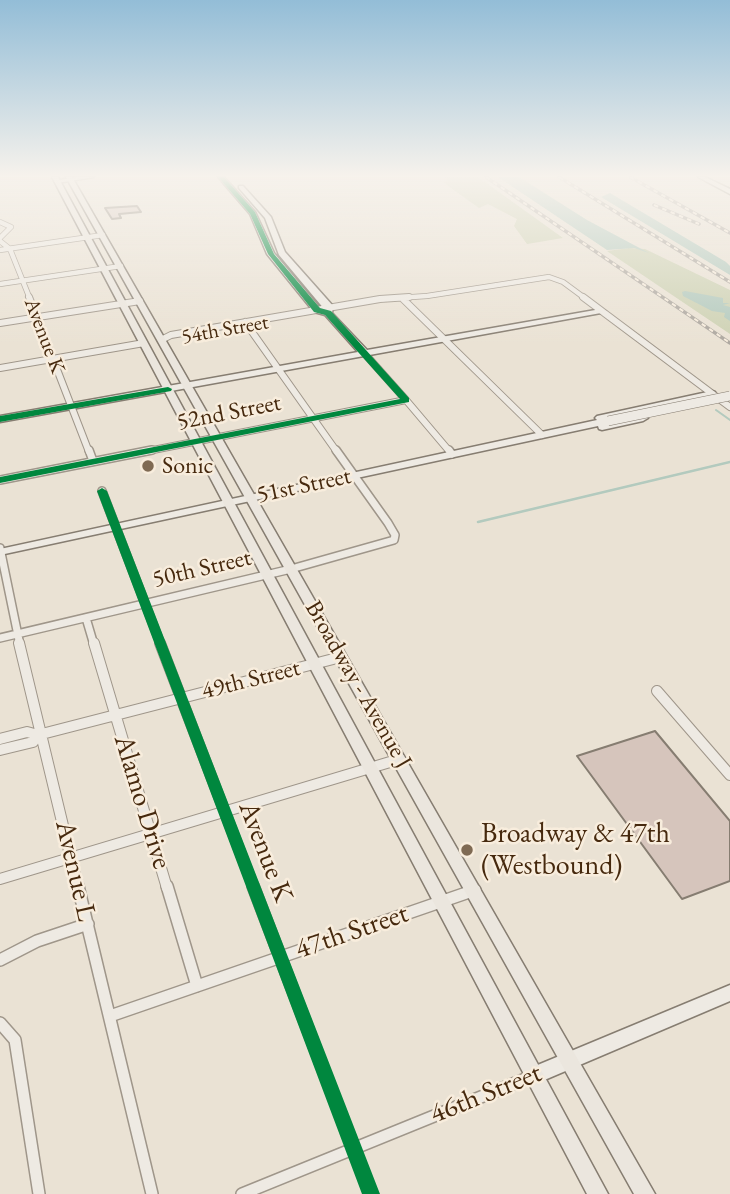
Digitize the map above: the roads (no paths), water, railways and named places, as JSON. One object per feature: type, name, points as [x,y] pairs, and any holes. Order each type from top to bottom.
[{"type":"main road","name":"Broadway - Avenue J","points":[[86,233],[598,1194]]},
{"type":"main road","name":"Broadway - Avenue J","points":[[103,234],[645,1194]]},
{"type":"main road","points":[[144,343],[163,339]]},
{"type":"street","points":[[262,233],[271,254],[317,310],[329,310]]},
{"type":"street","points":[[274,233],[282,253],[452,454]]},
{"type":"street","points":[[0,250],[103,234]]},
{"type":"street","points":[[0,240],[10,249]]},
{"type":"street","name":"Avenue K","points":[[10,249],[93,461]]},
{"type":"street","points":[[271,254],[282,253]]},
{"type":"street","points":[[0,284],[121,266]]},
{"type":"street","points":[[292,278],[303,276]]},
{"type":"street","name":"54th Street","points":[[163,339],[541,277],[563,282],[601,311]]},
{"type":"street","points":[[403,299],[542,435]]},
{"type":"street","points":[[0,323],[140,300]]},
{"type":"street","name":"54th Street","points":[[247,324],[317,310]]},
{"type":"street","points":[[0,419],[601,311],[723,400]]},
{"type":"street","points":[[247,324],[354,475]]},
{"type":"street","points":[[0,368],[144,343]]},
{"type":"street","name":"52nd Street","points":[[0,480],[405,400]]},
{"type":"street","points":[[557,432],[614,425],[723,400]]},
{"type":"street","name":"51st Street","points":[[0,550],[608,421],[723,400]]},
{"type":"street","name":"50th Street","points":[[0,638],[291,569],[394,540],[395,535],[388,523],[354,475]]},
{"type":"street","name":"Avenue K","points":[[102,491],[371,1194]]},
{"type":"street","name":"Avenue L","points":[[0,550],[40,735],[152,1194]]},
{"type":"street","name":"Alamo Drive","points":[[86,618],[198,986]]},
{"type":"street","name":"49th Street","points":[[0,750],[33,741],[40,735],[341,657]]},
{"type":"street","points":[[657,691],[730,775]]},
{"type":"street","name":"49th Street","points":[[0,739],[27,732],[40,735]]},
{"type":"street","points":[[0,879],[400,759]]},
{"type":"street","name":"47th Street","points":[[110,1016],[475,890]]},
{"type":"street","points":[[0,960],[37,941],[88,924]]},
{"type":"street","name":"46th Street","points":[[242,1194],[730,993]]},
{"type":"street","points":[[0,1023],[15,1040],[39,1194]]},
{"type":"waterway","points":[[716,410],[730,420]]},
{"type":"waterway","points":[[478,522],[730,462]]},
{"type":"railway","points":[[568,233],[730,343]]},
{"type":"railway","points":[[650,233],[730,282]]},
{"type":"place","name":"Sonic","points":[[148,466]]},
{"type":"place","name":"Broadway & 47th (Westbound)","points":[[467,850]]}]
